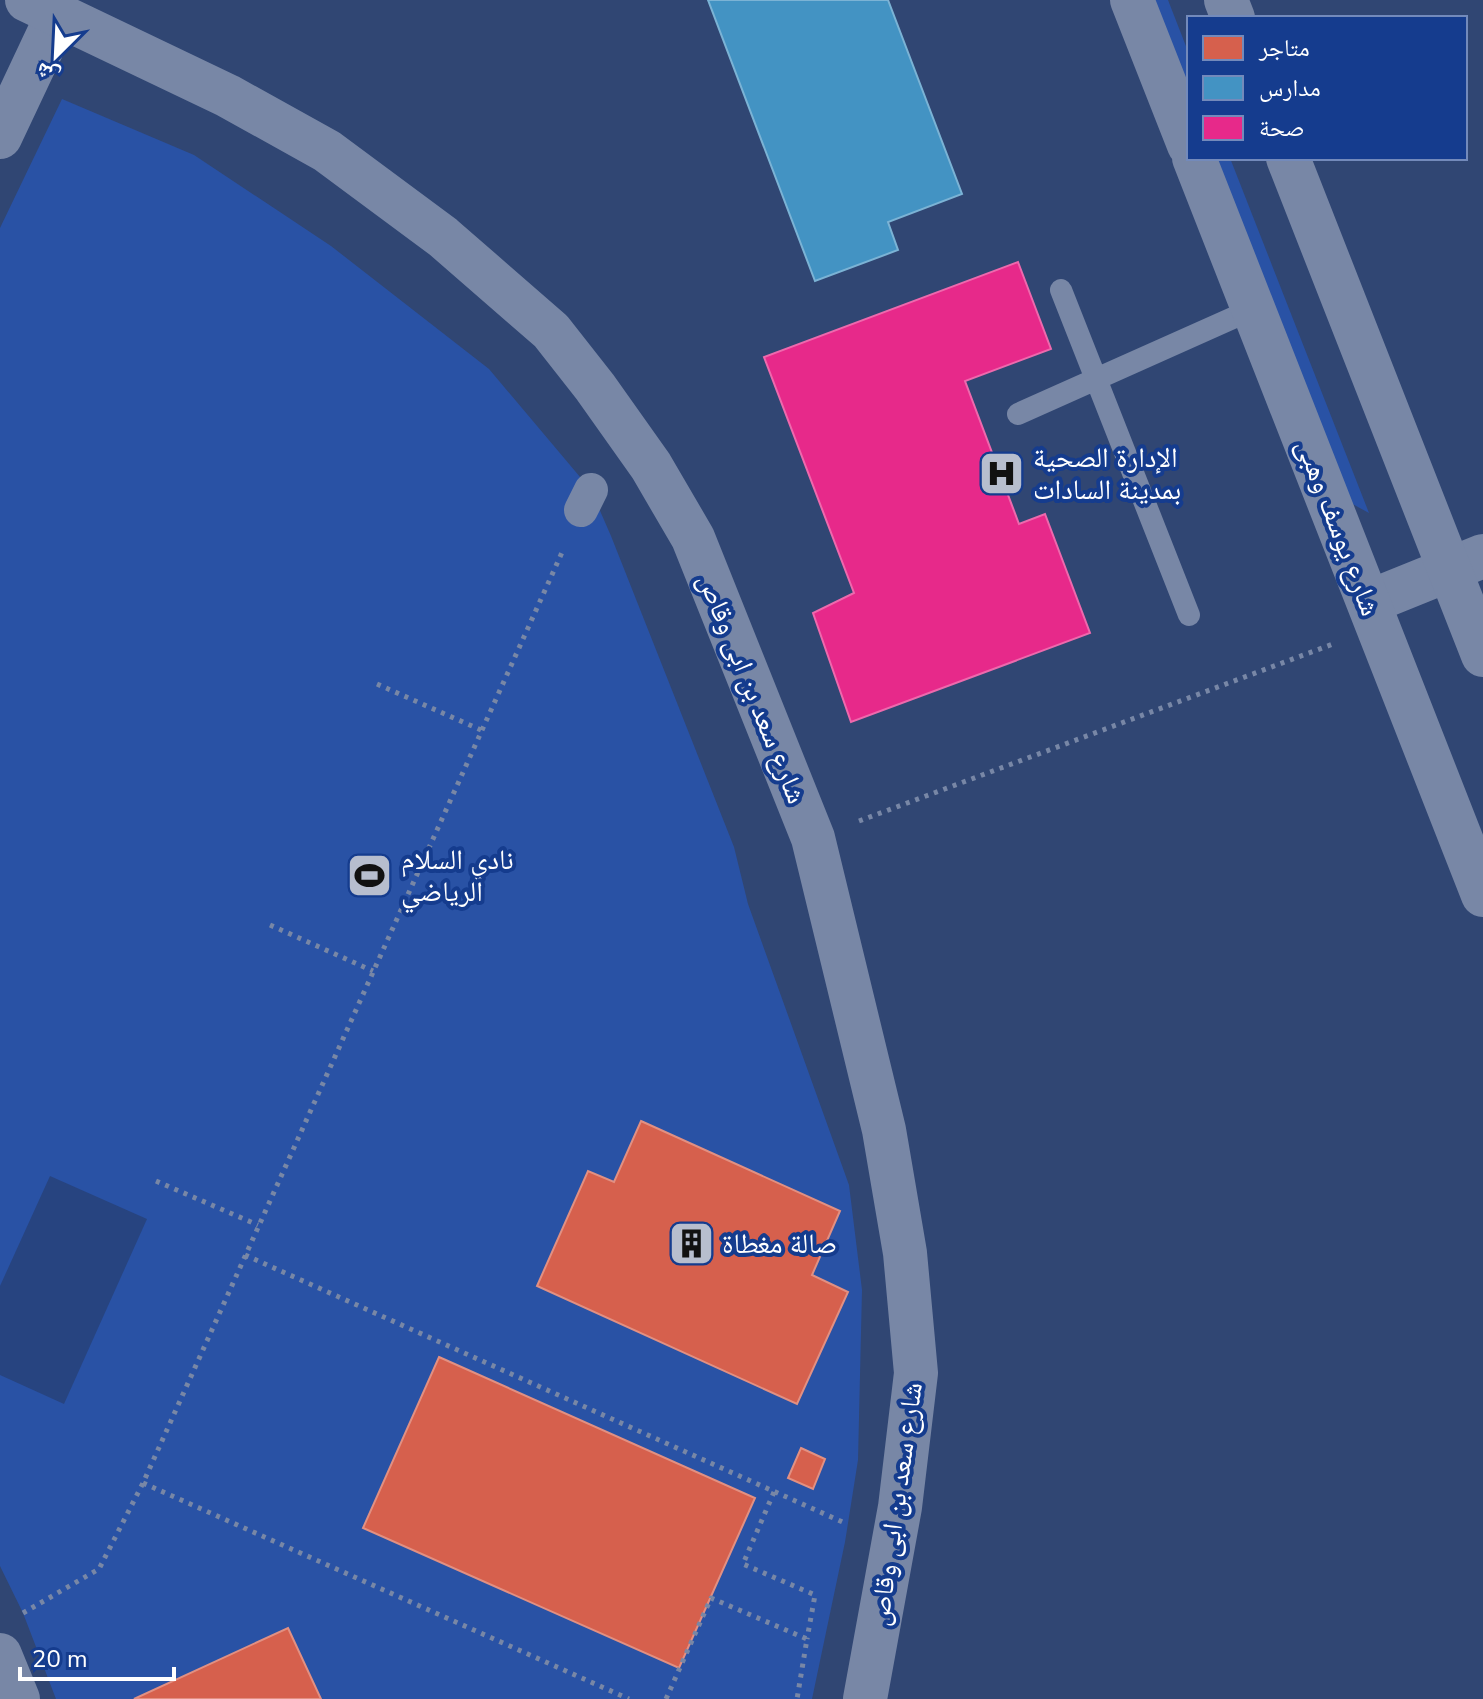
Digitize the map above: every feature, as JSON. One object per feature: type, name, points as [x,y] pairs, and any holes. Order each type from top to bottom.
[{"type":"street","points":[[1132,0],[1187,140]]},
{"type":"street","points":[[0,137],[43,7]]},
{"type":"street","name":"شارع سعد بن ابى وقاص","points":[[43,7],[228,96],[327,151],[443,237],[551,331],[651,466],[693,538],[813,838],[884,1130],[905,1253],[916,1373],[900,1507],[865,1699]]},
{"type":"street","name":"شارع يوسف وهبى","points":[[1195,160],[1483,895]]},
{"type":"street","points":[[1289,160],[1466,563],[1483,655]]},
{"type":"street","points":[[1373,615],[1466,563]]},
{"type":"street","points":[[0,1655],[18,1699]]},
{"type":"lane","points":[[1061,290],[1189,615]]},
{"type":"lane","points":[[1018,414],[1253,309]]},
{"type":"path","points":[[23,1613],[99,1569],[143,1483],[586,500]]},
{"type":"path","points":[[813,838],[1373,615]]},
{"type":"path","points":[[377,684],[481,730]]},
{"type":"path","points":[[270,925],[373,971]]},
{"type":"path","points":[[156,1181],[258,1225]]},
{"type":"path","points":[[245,1255],[847,1525]]},
{"type":"path","points":[[143,1483],[629,1699]]},
{"type":"path","points":[[774,1492],[743,1564],[815,1595],[797,1699]]},
{"type":"path","points":[[666,1699],[711,1598],[807,1639]]},
{"type":"shaded area","points":[[1127,0],[1168,0],[1187,49],[1187,155]]},
{"type":"shaded area","name":"نادي السلام الرياضي","points":[[62,99],[194,155],[331,246],[489,369],[591,490],[734,847],[748,904],[849,1185],[862,1290],[858,1460],[845,1542],[812,1699],[56,1699],[23,1613],[0,1566],[0,228]]},
{"type":"shaded area","points":[[1189,160],[1231,160],[1369,513],[1314,483]]},
{"type":"shaded area","points":[[50,1176],[147,1219],[64,1404],[0,1375],[0,1286]]},
{"type":"building: متاجر","name":"صالة مغطاة","points":[[641,1121],[840,1211],[812,1275],[848,1292],[797,1404],[537,1286],[588,1171],[614,1182]]},
{"type":"building: متاجر","points":[[439,1357],[755,1498],[679,1668],[363,1528]]},
{"type":"building: متاجر","points":[[801,1448],[825,1459],[813,1489],[788,1478]]},
{"type":"building: متاجر","points":[[288,1628],[321,1699],[134,1699]]},
{"type":"building: مدارس","points":[[708,0],[888,0],[962,194],[888,222],[898,250],[815,281]]},
{"type":"building: صحة","points":[[1018,262],[1051,349],[965,381],[1019,524],[1045,514],[1090,633],[851,722],[813,613],[854,593],[764,357]]},
{"type":"place","name":"الإدارة الصحية بمدينة السادات","points":[[1002,473]]},
{"type":"place","name":"نادي السلام الرياضي","points":[[370,875]]},
{"type":"place","name":"صالة مغطاة","points":[[691,1243]]}]
